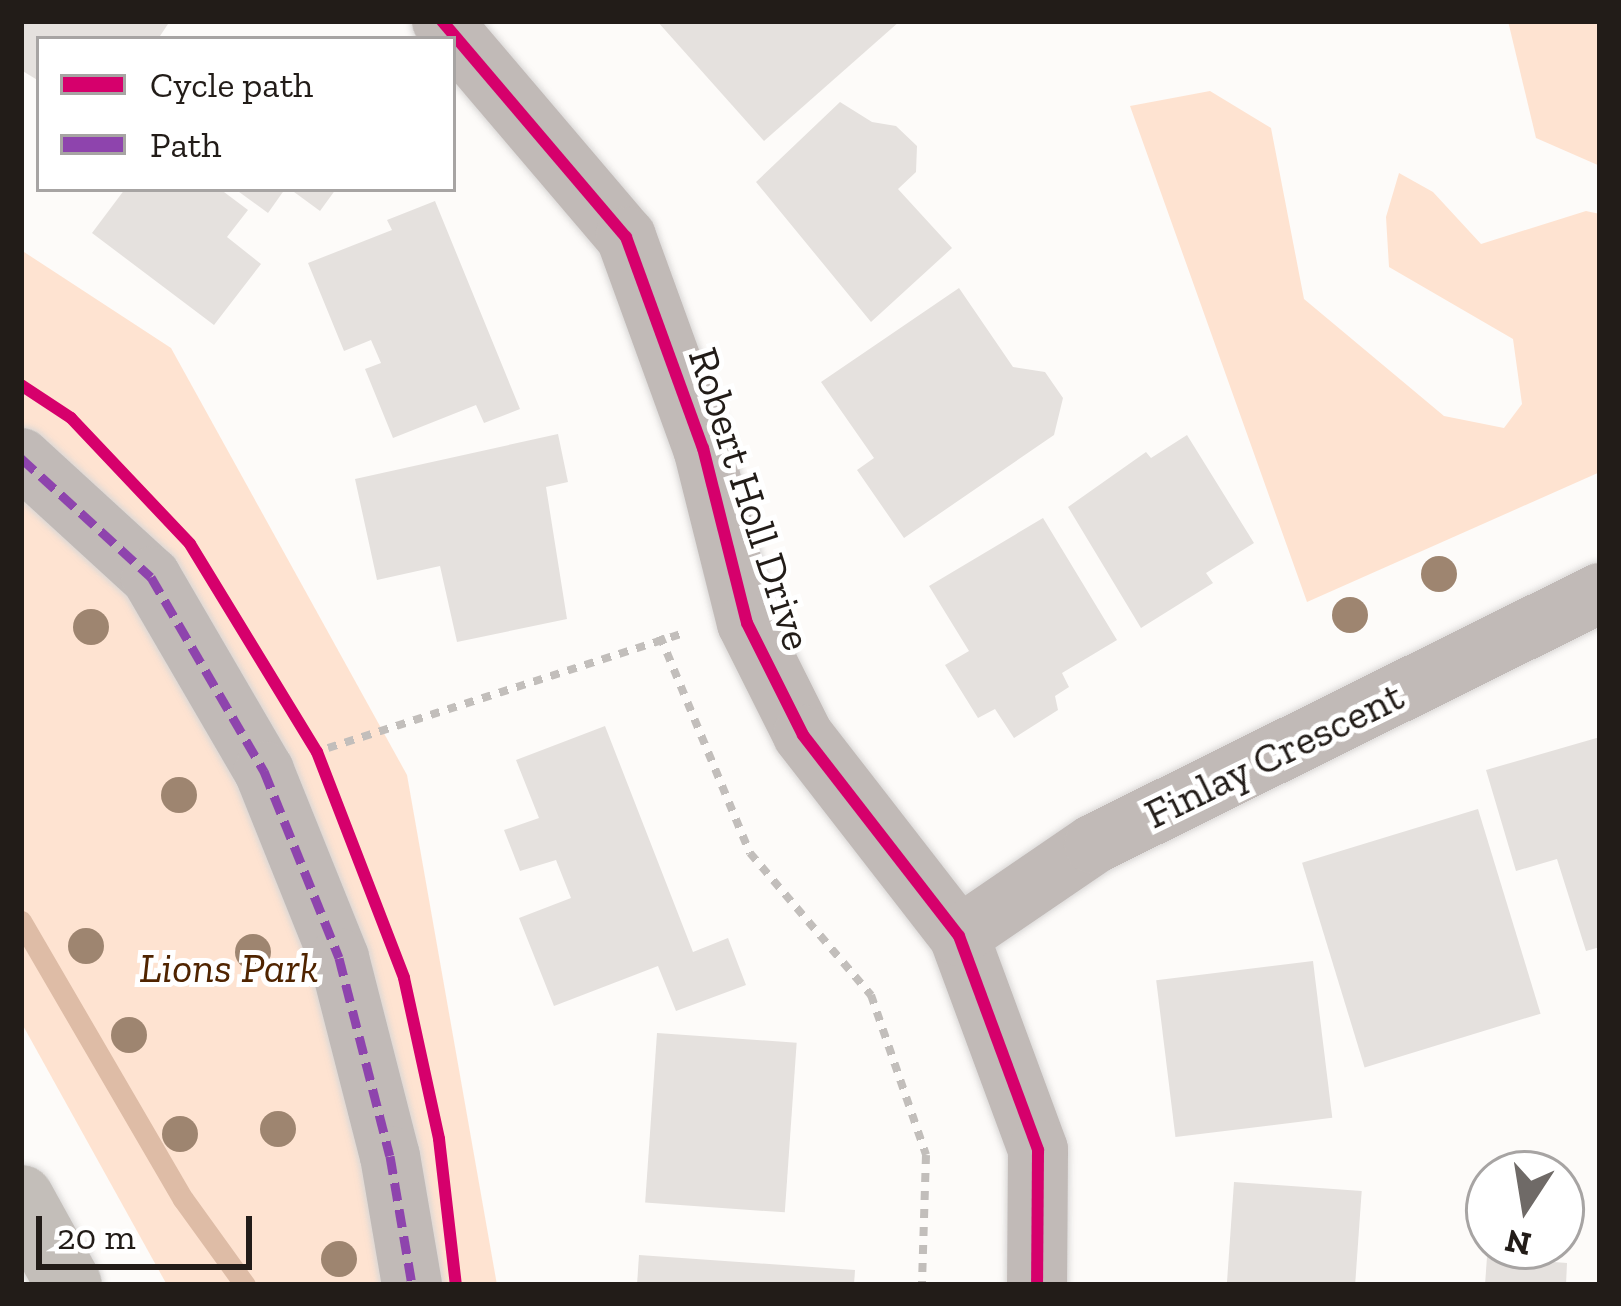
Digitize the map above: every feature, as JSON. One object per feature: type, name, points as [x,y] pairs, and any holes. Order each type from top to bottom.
[{"type":"main road","points":[[21,1198],[69,1285]]},
{"type":"street","name":"Robert Holl Drive","points":[[456,37],[626,237],[703,448],[747,623],[803,735],[959,936],[1038,1150],[1036,1285]]},
{"type":"street","points":[[21,458],[152,577],[264,772],[339,958],[390,1156],[412,1285]]},
{"type":"street","name":"Finlay Crescent","points":[[959,936],[1094,844],[1600,592]]},
{"type":"path","points":[[316,752],[660,636],[747,623]]},
{"type":"path","points":[[660,636],[750,853],[871,995],[926,1154],[922,1285]]},
{"type":"path","points":[[305,733],[325,772]]},
{"type":"green space","points":[[1508,21],[1600,21],[1600,166],[1536,138]]},
{"type":"green space","points":[[1210,91],[1271,128],[1304,299],[1444,416],[1504,428],[1522,404],[1513,339],[1389,267],[1386,217],[1399,173],[1433,192],[1481,244],[1586,211],[1600,214],[1600,472],[1307,602],[1130,106]]},
{"type":"green space","name":"Lions Park","points":[[21,250],[171,348],[407,775],[497,1285],[167,1285],[21,1022]]},
{"type":"building","points":[[21,21],[170,21],[160,36],[36,36],[36,79],[21,70]]},
{"type":"building","points":[[657,21],[900,21],[764,141]]},
{"type":"building","points":[[840,102],[872,122],[896,126],[917,146],[916,172],[898,189],[952,248],[871,322],[756,182]]},
{"type":"building","points":[[123,192],[224,192],[248,210],[227,237],[261,264],[214,325],[92,233]]},
{"type":"building","points":[[239,192],[283,192],[268,213]]},
{"type":"building","points":[[294,192],[334,192],[320,211]]},
{"type":"building","points":[[435,201],[520,409],[484,423],[476,405],[393,438],[365,369],[381,363],[371,340],[344,351],[308,263],[392,230],[387,220]]},
{"type":"building","points":[[959,288],[1013,367],[1045,372],[1063,398],[1054,435],[904,538],[857,470],[874,458],[821,382]]},
{"type":"building","points":[[558,434],[568,482],[546,487],[567,619],[457,642],[440,566],[377,580],[355,479]]},
{"type":"building","points":[[1187,435],[1254,543],[1206,573],[1213,583],[1141,628],[1068,507],[1146,452],[1151,458]]},
{"type":"building","points":[[1043,518],[1117,640],[1062,673],[1069,687],[1055,696],[1058,710],[1014,738],[995,709],[978,718],[945,665],[969,651],[929,586]]},
{"type":"building","points":[[605,726],[693,952],[728,938],[746,985],[676,1011],[658,966],[554,1006],[519,918],[571,898],[556,860],[520,871],[504,830],[539,818],[516,760]]},
{"type":"building","points":[[1600,737],[1600,947],[1586,951],[1557,859],[1516,871],[1486,770]]},
{"type":"building","points":[[1478,809],[1541,1014],[1365,1067],[1302,863]]},
{"type":"building","points":[[1313,961],[1332,1118],[1175,1137],[1156,980]]},
{"type":"building","points":[[657,1033],[797,1043],[785,1212],[645,1203]]},
{"type":"building","points":[[1234,1182],[1362,1191],[1355,1285],[1227,1285]]},
{"type":"building","points":[[639,1255],[855,1270],[854,1285],[637,1285]]},
{"type":"building","points":[[1486,1270],[1567,1270],[1566,1285],[1485,1285]]},
{"type":"waterway","points":[[21,921],[183,1199],[245,1285]]},
{"type":"marked path","points":[[21,458],[151,577],[264,771],[339,958],[390,1156],[412,1285]]},
{"type":"cycle path","points":[[442,21],[455,36]]},
{"type":"cycle path","points":[[456,37],[626,237],[703,448],[747,623],[803,735],[959,936],[1038,1150],[1037,1285]]},
{"type":"cycle path","points":[[21,385],[71,418],[190,544],[317,752],[404,978],[439,1139],[456,1285]]}]
